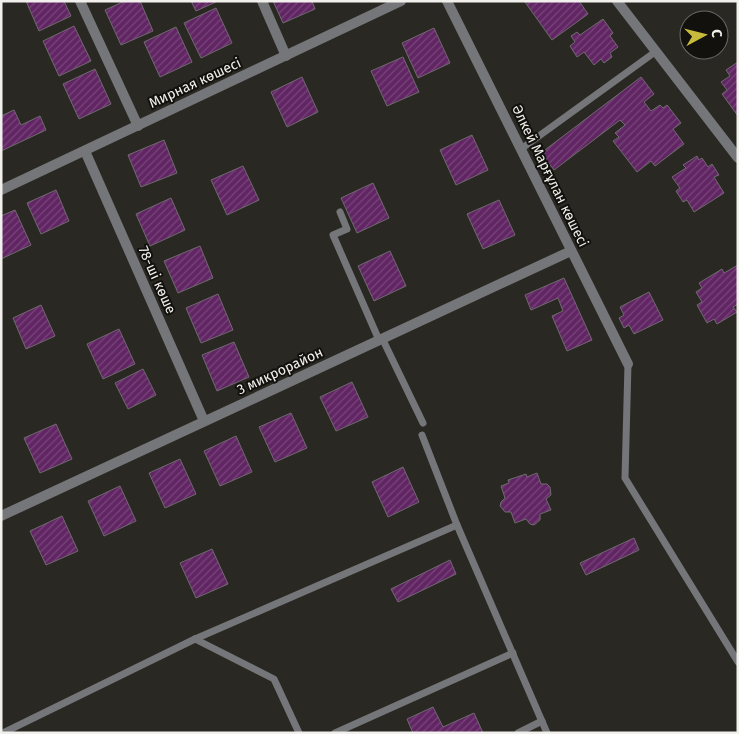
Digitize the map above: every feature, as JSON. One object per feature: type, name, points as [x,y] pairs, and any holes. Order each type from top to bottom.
[{"type":"street","points":[[80,1],[138,126]]},
{"type":"street","points":[[262,1],[286,56]]},
{"type":"street","name":"Мирная көшесі","points":[[1,190],[402,1]]},
{"type":"street","name":"Әлкей Марғұлан көшесі","points":[[447,1],[628,364]]},
{"type":"street","points":[[618,1],[655,52],[738,158]]},
{"type":"street","name":"78-ші көше","points":[[85,151],[204,421]]},
{"type":"street","name":"3 микрорайон","points":[[1,516],[571,251]]},
{"type":"lane","points":[[521,149],[655,52]]},
{"type":"lane","points":[[340,212],[347,229],[333,235],[381,339],[423,423]]},
{"type":"lane","points":[[628,364],[625,478],[738,662]]},
{"type":"lane","points":[[422,435],[457,525],[547,733]]},
{"type":"lane","points":[[3,733],[195,639],[457,525]]},
{"type":"lane","points":[[195,639],[274,679],[299,733]]},
{"type":"lane","points":[[335,733],[513,653]]},
{"type":"lane","points":[[518,733],[542,722]]},
{"type":"building","points":[[26,1],[64,1],[71,16],[39,31]]},
{"type":"building","points":[[125,1],[140,1],[153,31],[121,45],[105,10]]},
{"type":"building","points":[[191,1],[218,1],[196,11]]},
{"type":"building","points":[[273,1],[312,1],[315,9],[283,23]]},
{"type":"building","points":[[579,1],[588,14],[552,40],[525,2]]},
{"type":"building","points":[[216,8],[232,43],[201,58],[184,23]]},
{"type":"building","points":[[603,19],[613,33],[610,36],[618,47],[610,53],[612,57],[604,63],[601,59],[594,65],[584,52],[577,57],[570,46],[575,42],[571,36],[577,32],[580,35]]},
{"type":"building","points":[[74,26],[91,61],[59,76],[43,41]]},
{"type":"building","points":[[176,27],[192,62],[160,77],[144,42]]},
{"type":"building","points":[[434,28],[450,63],[418,78],[402,43]]},
{"type":"building","points":[[403,57],[419,92],[387,106],[371,71]]},
{"type":"building","points":[[738,62],[738,116],[722,94],[727,90],[721,82],[730,76],[726,70]]},
{"type":"building","points":[[95,69],[111,104],[79,119],[63,84]]},
{"type":"building","points":[[302,77],[318,112],[287,127],[271,92]]},
{"type":"building","points":[[641,77],[654,94],[644,102],[651,111],[660,105],[663,108],[667,105],[681,123],[673,129],[684,144],[655,166],[651,161],[637,172],[613,141],[619,137],[615,133],[625,125],[620,120],[554,170],[541,153]]},
{"type":"building","points":[[14,110],[21,125],[40,116],[46,130],[1,151],[1,116]]},
{"type":"building","points":[[472,135],[488,170],[456,185],[440,150]]},
{"type":"building","points":[[164,140],[177,173],[141,187],[128,155]]},
{"type":"building","points":[[697,156],[699,160],[702,158],[708,167],[712,164],[719,175],[714,177],[724,193],[694,212],[687,200],[683,202],[676,191],[680,188],[672,177],[686,168],[683,165]]},
{"type":"building","points":[[243,166],[259,200],[227,215],[211,180]]},
{"type":"building","points":[[373,183],[389,218],[357,233],[341,198]]},
{"type":"building","points":[[56,190],[69,221],[41,234],[27,203]]},
{"type":"building","points":[[171,198],[185,230],[150,246],[136,214]]},
{"type":"building","points":[[499,200],[515,235],[483,249],[467,214]]},
{"type":"building","points":[[15,210],[31,245],[1,259],[1,216]]},
{"type":"building","points":[[200,246],[213,278],[178,293],[164,261]]},
{"type":"building","points":[[390,251],[406,286],[374,301],[358,266]]},
{"type":"building","points":[[738,265],[738,304],[733,307],[737,312],[717,324],[714,319],[707,323],[697,305],[702,302],[696,292],[702,288],[699,283],[722,269],[724,273]]},
{"type":"building","points":[[564,278],[592,340],[567,351],[552,316],[563,311],[558,298],[531,310],[525,295]]},
{"type":"building","points":[[649,292],[663,320],[634,334],[629,325],[624,328],[619,318],[624,315],[620,307]]},
{"type":"building","points":[[218,294],[233,330],[201,343],[186,308]]},
{"type":"building","points":[[41,305],[55,336],[26,349],[13,318]]},
{"type":"building","points":[[119,329],[135,364],[103,379],[87,344]]},
{"type":"building","points":[[234,342],[249,377],[217,391],[202,355]]},
{"type":"building","points":[[143,369],[156,395],[128,409],[115,383]]},
{"type":"building","points":[[352,382],[368,417],[336,431],[320,397]]},
{"type":"building","points":[[291,413],[307,448],[275,462],[259,427]]},
{"type":"building","points":[[56,424],[72,459],[40,473],[24,438]]},
{"type":"building","points":[[236,436],[252,472],[220,486],[204,451]]},
{"type":"building","points":[[180,459],[196,494],[165,508],[149,473]]},
{"type":"building","points":[[403,467],[419,502],[388,517],[372,482]]},
{"type":"building","points":[[537,473],[541,484],[547,484],[550,487],[551,495],[546,499],[551,510],[540,514],[540,520],[534,525],[530,524],[526,519],[515,523],[511,512],[505,512],[500,506],[505,498],[501,486],[509,483],[508,480],[526,474],[527,477]]},
{"type":"building","points":[[120,486],[136,521],[104,536],[88,501]]},
{"type":"building","points":[[62,516],[78,551],[46,565],[30,531]]},
{"type":"building","points":[[634,538],[639,550],[586,575],[580,563]]},
{"type":"building","points":[[212,549],[228,584],[196,598],[180,563]]},
{"type":"building","points":[[450,560],[456,574],[398,602],[391,589]]},
{"type":"building","points":[[433,707],[443,727],[474,713],[483,733],[413,733],[407,719]]}]
